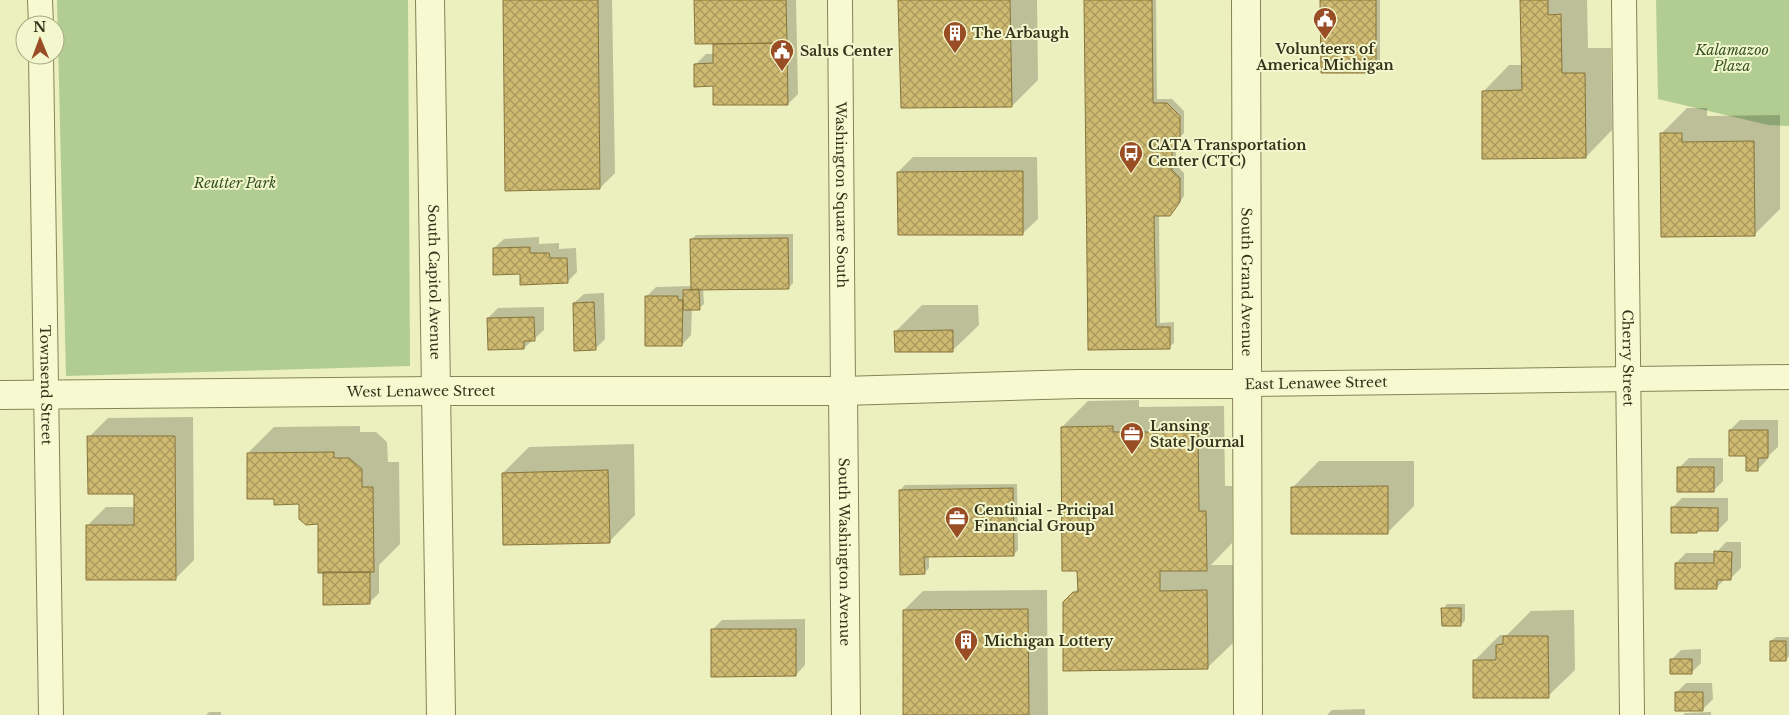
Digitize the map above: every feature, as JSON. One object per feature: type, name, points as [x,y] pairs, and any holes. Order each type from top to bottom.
[{"type":"street","points":[[40,0],[41,15]]},
{"type":"street","name":"South Capitol Avenue","points":[[430,0],[441,715]]},
{"type":"street","name":"Washington Square South","points":[[840,0],[843,391]]},
{"type":"street","name":"South Grand Avenue","points":[[1246,0],[1248,715]]},
{"type":"street","name":"Cherry Street","points":[[1624,0],[1632,715]]},
{"type":"street","name":"Townsend Street","points":[[41,65],[51,715]]},
{"type":"street","name":"East Lenawee Street","points":[[843,391],[1078,384],[1248,384],[1789,377]]},
{"type":"street","name":"West Lenawee Street","points":[[0,395],[435,391],[843,391]]},
{"type":"street","name":"South Washington Avenue","points":[[843,391],[846,715]]},
{"type":"green space","name":"Reutter Park","points":[[57,0],[408,0],[410,366],[66,376],[59,65],[65,65],[65,15],[57,15]]},
{"type":"green space","name":"Kalamazoo Plaza","points":[[1656,0],[1789,0],[1789,126],[1768,125],[1658,99]]},
{"type":"building","points":[[503,0],[598,0],[600,189],[505,191]]},
{"type":"building","points":[[694,0],[786,0],[787,43],[695,44]]},
{"type":"building","name":"The Arbaugh","points":[[898,0],[1010,0],[1012,107],[901,108]]},
{"type":"building","name":"CATA Transportation Center (CTC)","points":[[1084,0],[1152,0],[1153,103],[1167,103],[1180,116],[1180,139],[1172,146],[1172,170],[1180,178],[1180,202],[1170,216],[1154,216],[1156,327],[1170,327],[1170,349],[1088,350]]},
{"type":"building","points":[[1320,0],[1376,0],[1376,73],[1321,73]]},
{"type":"building","points":[[1520,0],[1548,0],[1548,15],[1561,14],[1562,73],[1585,73],[1586,158],[1482,159],[1482,91],[1522,90]]},
{"type":"building","points":[[787,43],[788,105],[713,105],[713,86],[694,87],[694,64],[713,63],[713,44]]},
{"type":"building","points":[[1660,133],[1682,133],[1682,142],[1754,141],[1755,236],[1661,237]]},
{"type":"building","points":[[1023,171],[1023,235],[898,235],[897,172]]},
{"type":"building","points":[[788,238],[789,289],[691,290],[690,239]]},
{"type":"building","points":[[530,247],[530,253],[549,253],[550,258],[567,258],[568,283],[520,285],[520,274],[493,275],[493,248]]},
{"type":"building","points":[[699,289],[700,310],[683,310],[683,290]]},
{"type":"building","points":[[645,296],[678,296],[678,300],[683,300],[682,346],[645,346]]},
{"type":"building","points":[[594,302],[596,350],[574,351],[573,303]]},
{"type":"building","points":[[534,317],[535,341],[524,341],[524,349],[488,350],[487,318]]},
{"type":"building","points":[[953,330],[953,352],[895,352],[894,331]]},
{"type":"building","points":[[1113,426],[1113,432],[1198,432],[1199,511],[1206,511],[1207,571],[1160,571],[1160,591],[1207,590],[1208,669],[1063,671],[1063,602],[1073,592],[1078,592],[1077,571],[1062,571],[1061,427]]},
{"type":"building","points":[[1729,430],[1768,430],[1768,458],[1758,458],[1758,471],[1746,471],[1746,456],[1729,456]]},
{"type":"building","points":[[87,436],[175,436],[176,580],[86,580],[86,525],[134,525],[134,494],[88,494]]},
{"type":"building","points":[[334,452],[334,458],[349,458],[362,469],[362,487],[373,487],[374,572],[318,573],[318,524],[306,525],[299,519],[299,504],[274,505],[274,499],[247,499],[247,453]]},
{"type":"building","points":[[1677,467],[1714,467],[1714,492],[1677,492]]},
{"type":"building","points":[[608,470],[610,543],[503,545],[502,473]]},
{"type":"building","points":[[1388,486],[1388,534],[1291,534],[1291,487]]},
{"type":"building","name":"Centinial - Pricipal Financial Group","points":[[1013,488],[1014,556],[924,557],[925,574],[900,575],[899,490]]},
{"type":"building","points":[[1671,507],[1718,508],[1718,531],[1671,533]]},
{"type":"building","points":[[1714,551],[1732,552],[1731,580],[1717,580],[1717,589],[1675,589],[1675,563],[1714,563]]},
{"type":"building","points":[[323,572],[370,572],[370,604],[323,605]]},
{"type":"building","points":[[1441,608],[1461,608],[1461,626],[1442,626]]},
{"type":"building","name":"Michigan Lottery","points":[[1028,609],[1029,715],[903,715],[903,610]]},
{"type":"building","points":[[711,629],[796,629],[796,676],[711,677]]},
{"type":"building","points":[[1503,636],[1548,636],[1549,698],[1473,698],[1473,660],[1496,660],[1496,645],[1503,644]]},
{"type":"building","points":[[1770,641],[1786,641],[1786,661],[1770,661]]},
{"type":"building","points":[[1670,659],[1692,659],[1692,674],[1670,674]]},
{"type":"building","points":[[1675,692],[1703,692],[1703,711],[1675,711]]},
{"type":"place","name":"Volunteers of America Michigan","points":[[1325,40]]},
{"type":"place","name":"The Arbaugh","points":[[955,54]]},
{"type":"place","name":"Salus Center","points":[[782,72]]},
{"type":"place","name":"CATA Transportation Center (CTC)","points":[[1131,174]]},
{"type":"place","name":"Lansing State Journal","points":[[1132,455]]},
{"type":"place","name":"Centinial - Pricipal Financial Group","points":[[957,539]]},
{"type":"place","name":"Michigan Lottery","points":[[966,662]]}]
